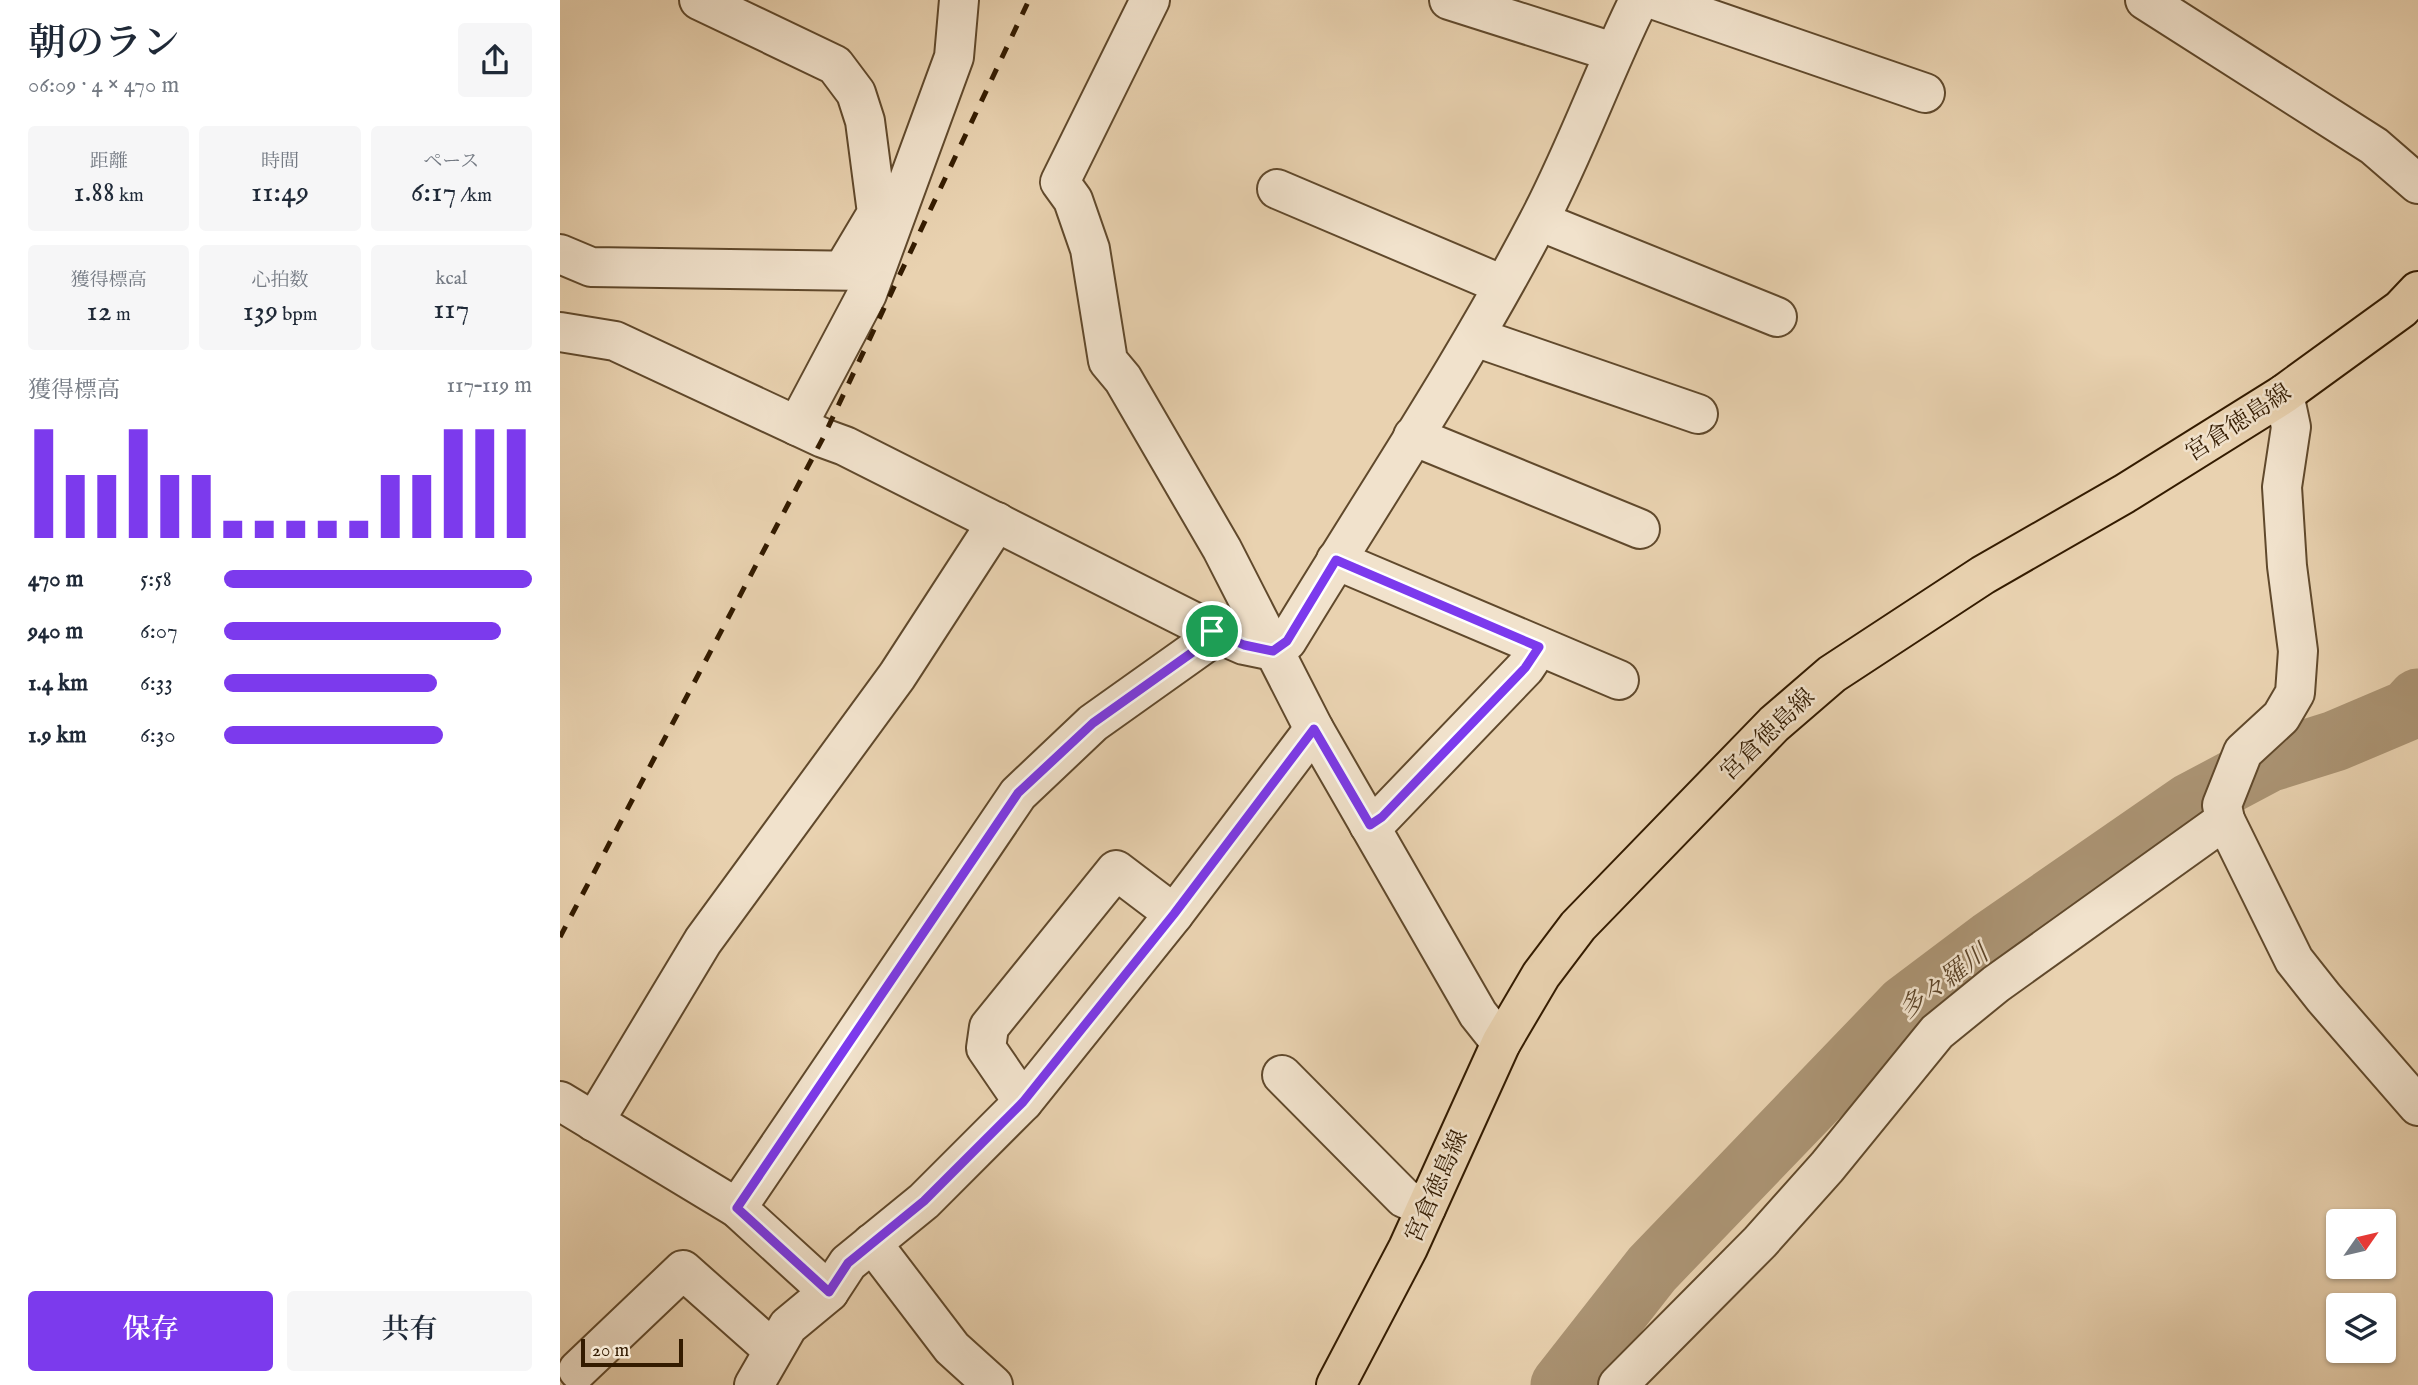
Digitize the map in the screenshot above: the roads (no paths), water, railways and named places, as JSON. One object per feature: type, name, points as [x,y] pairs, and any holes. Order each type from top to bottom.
[{"type":"main road","name":"宮倉徳島線","points":[[1336,1385],[1426,1208],[1501,1043],[1541,975],[1578,926],[1774,724],[1832,674],[1983,575],[2124,494],[2284,394],[2401,309],[2418,291]]},
{"type":"street","points":[[699,0],[835,65],[856,93],[865,121],[877,213],[859,271],[867,294],[797,426]]},
{"type":"street","points":[[859,271],[954,57],[959,0]]},
{"type":"street","points":[[1150,0],[1060,182],[1073,200],[1090,250],[1108,361],[1123,379],[1222,548],[1314,729],[1478,1014],[1501,1043]]},
{"type":"street","points":[[1448,0],[1613,52]]},
{"type":"street","points":[[560,332],[615,341],[845,446],[1212,631],[1244,645],[1273,651],[1287,641],[1475,337],[1539,221],[1613,52],[1639,0]]},
{"type":"street","points":[[1655,0],[1924,93]]},
{"type":"street","points":[[2146,0],[2374,146],[2418,184]]},
{"type":"street","points":[[1277,189],[1503,285]]},
{"type":"street","points":[[1539,221],[1777,317]]},
{"type":"street","points":[[560,254],[592,267],[859,271]]},
{"type":"street","points":[[1475,337],[1698,414]]},
{"type":"street","points":[[1618,1385],[1760,1242],[1827,1167],[1937,1032],[2223,812],[2243,752],[2281,717],[2295,693],[2298,651],[2287,566],[2282,487],[2291,427],[2284,394]]},
{"type":"street","points":[[1413,436],[1640,529]]},
{"type":"street","points":[[594,1122],[703,941],[897,676],[997,522]]},
{"type":"street","points":[[1336,560],[1619,680]]},
{"type":"street","points":[[737,1208],[1018,793],[1093,723],[1204,644],[1212,631]]},
{"type":"street","points":[[1370,825],[1382,817],[1525,668],[1539,647]]},
{"type":"street","points":[[754,1385],[788,1325],[829,1292],[848,1263],[924,1201],[1023,1102],[1174,914],[1314,729]]},
{"type":"street","points":[[2223,812],[2294,960],[2418,1106]]},
{"type":"street","points":[[1023,1102],[986,1048],[989,1027],[1116,870],[1174,914]]},
{"type":"street","points":[[1282,1075],[1404,1198],[1426,1208]]},
{"type":"street","points":[[560,1101],[737,1208],[829,1292]]},
{"type":"street","points":[[872,1243],[952,1348],[993,1385]]},
{"type":"street","points":[[578,1370],[682,1270],[772,1349]]},
{"type":"waterway","name":"多々羅川","points":[[1561,1385],[1652,1269],[1906,1005],[1991,941],[2189,804],[2268,762],[2335,741],[2408,710],[2418,699]]},
{"type":"waterway","name":"多々羅川","points":[[2408,710],[2418,707]]},
{"type":"railway","points":[[560,937],[823,438],[1029,0]]}]
